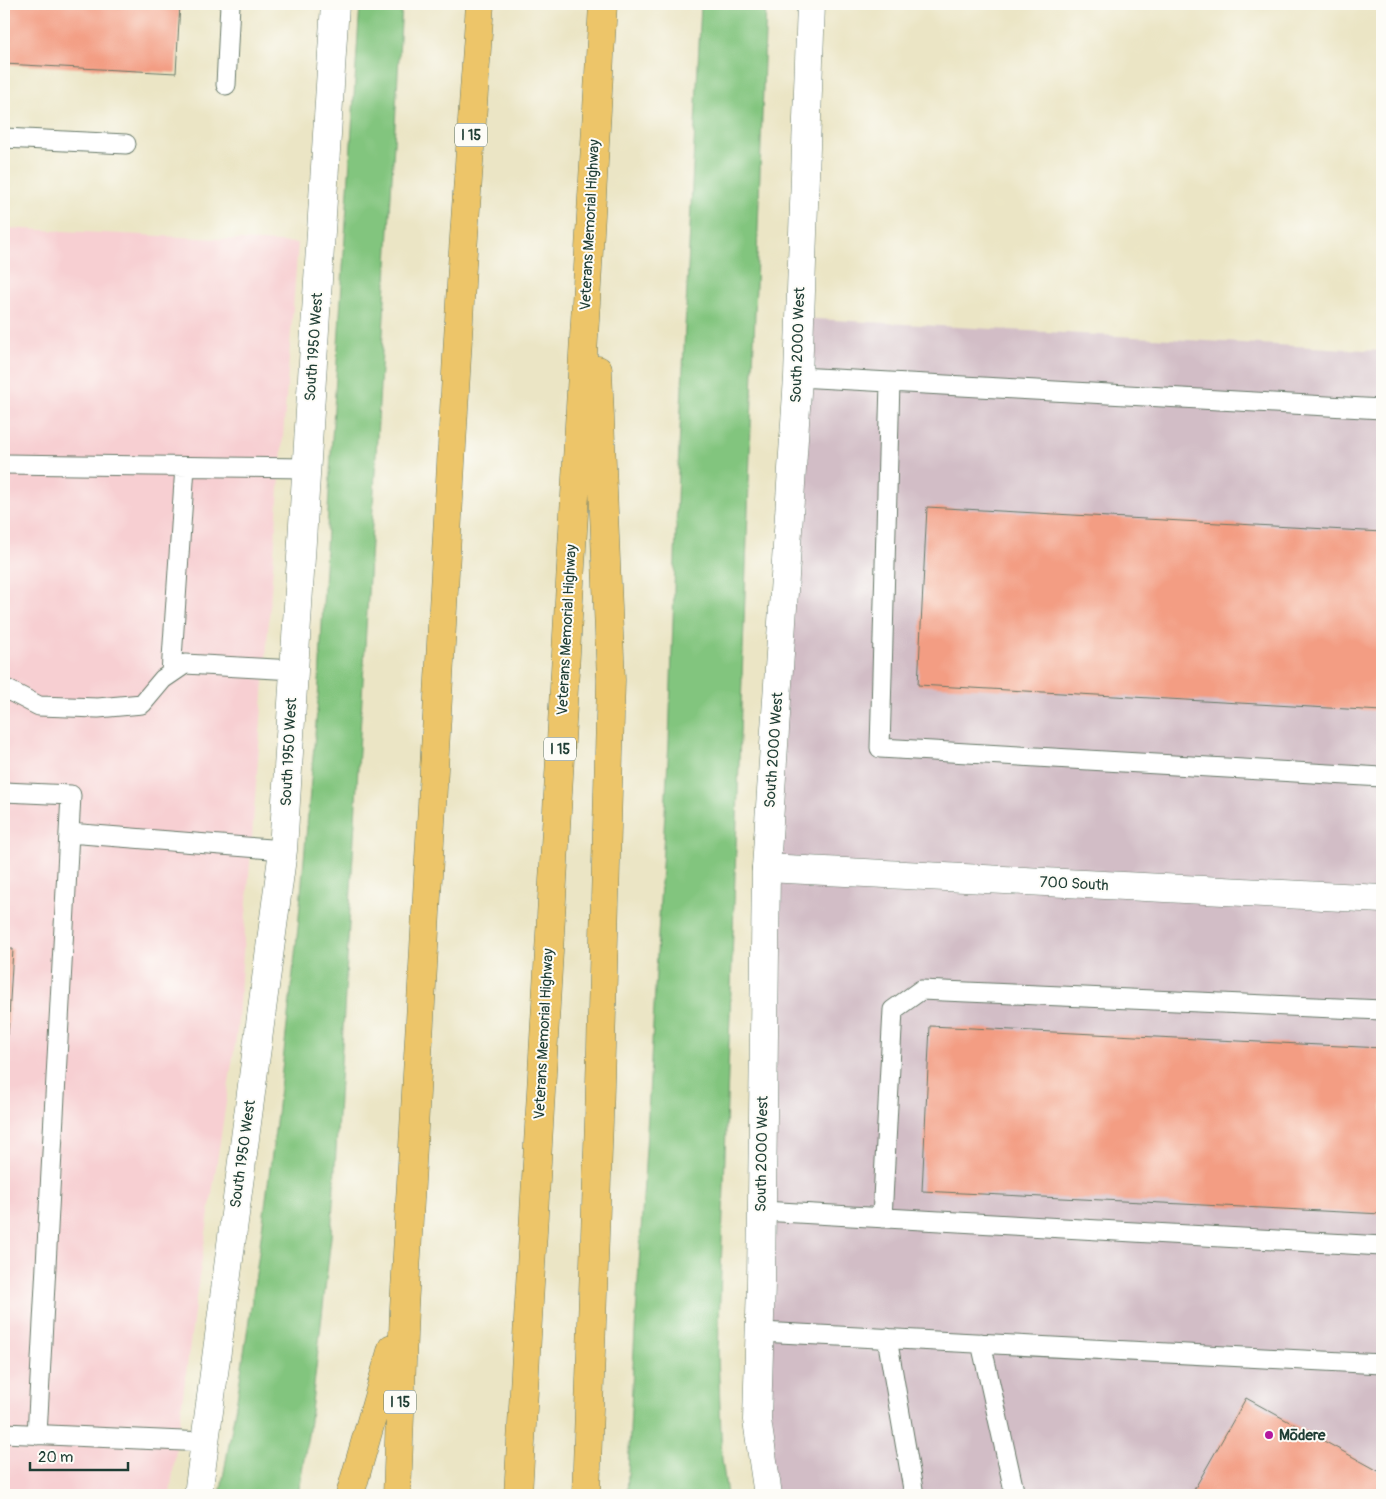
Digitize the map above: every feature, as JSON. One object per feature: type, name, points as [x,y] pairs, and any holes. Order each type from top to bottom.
[{"type":"highway","name":"I 15","points":[[397,1495],[404,1308],[461,276],[480,4]]},
{"type":"highway","name":"Veterans Memorial Highway","points":[[518,1495],[603,4]]},
{"type":"highway","points":[[586,1495],[611,680],[591,212]]},
{"type":"highway","points":[[350,1495],[404,1308]]},
{"type":"street","name":"South 1950 West","points":[[198,1495],[284,850],[335,4]]},
{"type":"street","name":"South 2000 West","points":[[768,1495],[757,1420],[762,1211],[766,868],[798,377],[810,4]]},
{"type":"street","name":"700 South","points":[[766,868],[1382,899]]},
{"type":"lane","points":[[226,85],[230,4]]},
{"type":"lane","points":[[4,138],[126,144]]},
{"type":"lane","points":[[798,377],[1382,409]]},
{"type":"lane","points":[[890,382],[880,748],[1382,776]]},
{"type":"lane","points":[[4,464],[306,468]]},
{"type":"lane","points":[[171,673],[185,467]]},
{"type":"lane","points":[[4,688],[39,706],[98,708],[142,704],[163,679],[185,664],[294,670]]},
{"type":"lane","points":[[4,792],[71,795],[37,1435]]},
{"type":"lane","points":[[69,833],[284,850]]},
{"type":"lane","points":[[882,1218],[893,1010],[921,990],[1382,1010]]},
{"type":"lane","points":[[762,1211],[1382,1246]]},
{"type":"lane","points":[[760,1332],[1382,1364]]},
{"type":"lane","points":[[887,1338],[914,1495]]},
{"type":"lane","points":[[981,1343],[1015,1495]]},
{"type":"lane","points":[[4,1433],[205,1442]]},
{"type":"shaded area","points":[[4,228],[298,243],[237,1031],[196,1298],[170,1495],[4,1495]]},
{"type":"shaded area","points":[[799,318],[1382,351],[1382,1495],[768,1495],[757,1420]]},
{"type":"green space","points":[[360,4],[402,4],[331,1237],[309,1429],[298,1495],[220,1495],[257,1267],[276,1123],[298,928],[318,700],[331,454]]},
{"type":"green space","points":[[701,4],[766,4],[718,1354],[722,1459],[727,1495],[627,1495],[669,741],[678,469]]},
{"type":"building","points":[[4,4],[180,4],[176,73],[4,64]]},
{"type":"building","points":[[927,507],[1382,532],[1382,711],[918,685]]},
{"type":"building","points":[[4,949],[13,949],[8,1034],[4,1034]]},
{"type":"building","points":[[930,1026],[1382,1048],[1382,1214],[922,1191]]},
{"type":"building","name":"Mōdere","points":[[1246,1398],[1382,1473],[1382,1495],[1191,1495]]},
{"type":"place","name":"Mōdere","points":[[1269,1435]]}]
